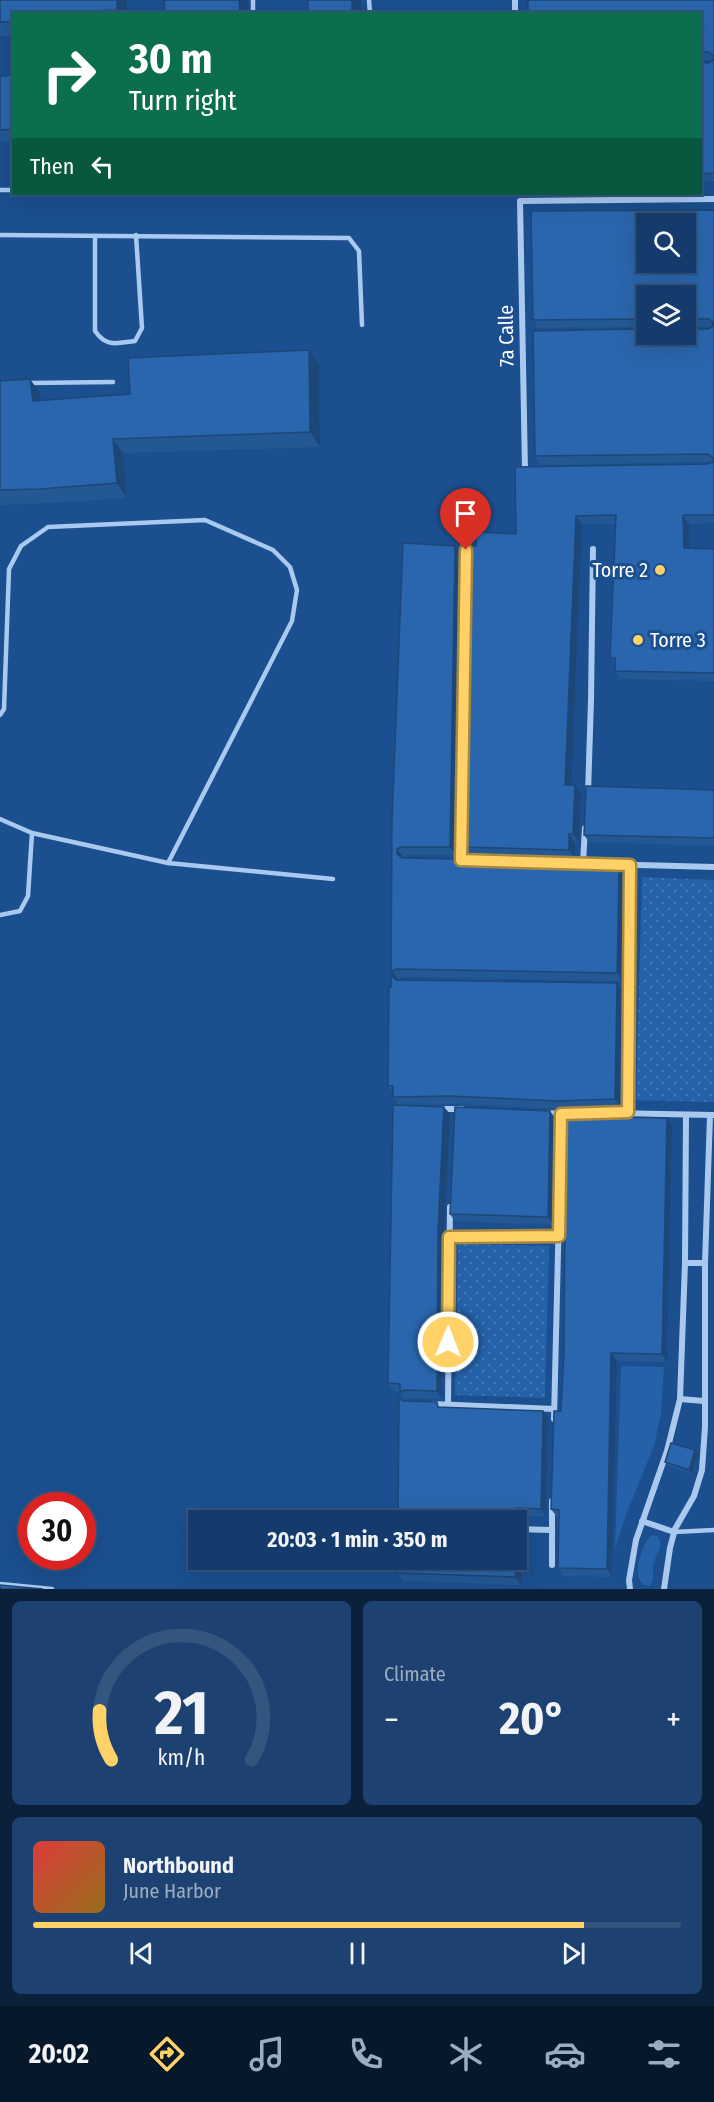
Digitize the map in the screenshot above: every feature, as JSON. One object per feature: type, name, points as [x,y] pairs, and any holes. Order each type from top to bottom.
[{"type":"street","name":"7a Calle","points":[[537,470],[525,470],[520,201],[714,199]]},
{"type":"street","points":[[523,333],[534,333]]},
{"type":"street","points":[[587,807],[593,549]]},
{"type":"street","points":[[583,863],[586,818]]},
{"type":"street","points":[[461,860],[462,836]]},
{"type":"street","points":[[450,860],[472,860]]},
{"type":"street","points":[[561,862],[714,867]]},
{"type":"street","points":[[628,1112],[630,865]]},
{"type":"street","points":[[616,986],[628,986]]},
{"type":"street","points":[[434,1109],[467,1109]]},
{"type":"street","points":[[454,1120],[455,1109]]},
{"type":"street","points":[[538,1113],[572,1114]]},
{"type":"street","points":[[606,1113],[712,1115],[705,1263],[705,1401],[702,1470],[694,1496],[674,1532],[664,1589]]},
{"type":"street","points":[[561,1114],[561,1125]]},
{"type":"street","points":[[630,1589],[632,1558],[680,1399],[685,1263],[686,1115]]},
{"type":"street","points":[[448,1405],[451,1202]]},
{"type":"street","points":[[554,1431],[560,1203]]},
{"type":"street","points":[[449,1237],[559,1236]]},
{"type":"street","points":[[685,1263],[705,1263]]},
{"type":"street","points":[[680,1399],[705,1401]]},
{"type":"street","points":[[428,1404],[554,1409]]},
{"type":"street","points":[[552,1497],[552,1565]]},
{"type":"street","points":[[642,1521],[674,1532]]},
{"type":"street","points":[[527,1529],[551,1530]]},
{"type":"lane","points":[[0,235],[349,238],[359,251],[362,326]]},
{"type":"lane","points":[[95,236],[95,331],[101,340],[109,344],[135,341],[142,328],[136,235]]},
{"type":"lane","points":[[23,384],[113,382]]},
{"type":"lane","points":[[0,715],[4,709],[9,569],[21,546],[48,527],[205,520],[273,550],[290,567],[297,590],[291,621],[168,863]]},
{"type":"lane","points":[[0,819],[32,833],[168,863],[333,879]]},
{"type":"lane","points":[[0,915],[20,911],[28,896],[32,833]]},
{"type":"lane","points":[[674,1532],[714,1530]]},
{"type":"lane","points":[[0,1584],[52,1589]]},
{"type":"shaded area","points":[[642,877],[714,880],[714,1102],[636,1100]]},
{"type":"shaded area","points":[[458,1244],[549,1246],[545,1398],[455,1395]]},
{"type":"shaded area","points":[[621,1366],[664,1367],[661,1414],[654,1446],[615,1548]]},
{"type":"shaded area","points":[[652,1535],[657,1536],[661,1545],[653,1564],[653,1581],[650,1586],[643,1584],[638,1572],[644,1546]]},
{"type":"building","points":[[0,0],[117,0],[117,10],[12,12],[12,22],[0,22]]},
{"type":"building","points":[[164,0],[239,0],[240,12],[165,12]]},
{"type":"building","points":[[308,0],[352,0],[352,12],[308,12]]},
{"type":"building","points":[[528,0],[714,0],[714,57],[709,52],[702,52],[702,12],[528,12]]},
{"type":"building","points":[[714,57],[714,173],[702,174],[702,62],[709,63]]},
{"type":"building","points":[[12,75],[12,129],[0,130],[0,76]]},
{"type":"building","points":[[714,210],[714,515],[683,516],[684,548],[714,549],[714,673],[615,671],[615,658],[610,658],[616,515],[576,516],[565,785],[575,785],[573,834],[569,834],[569,850],[461,847],[465,546],[476,546],[477,532],[516,534],[515,467],[708,464],[713,462],[713,458],[708,454],[535,456],[533,331],[636,329],[636,345],[696,345],[696,329],[708,329],[713,323],[709,319],[696,319],[696,285],[636,285],[636,319],[533,320],[531,211]]},
{"type":"building","points":[[309,350],[310,432],[113,439],[117,483],[0,490],[0,381],[30,379],[33,401],[130,394],[128,358]]},
{"type":"building","points":[[403,543],[455,546],[450,847],[401,847],[397,849],[397,854],[402,858],[569,861],[569,867],[619,869],[617,973],[397,969],[392,971],[392,976],[396,980],[617,983],[615,1099],[556,1101],[450,1096],[393,1097],[393,1086],[388,1086],[392,819]]},
{"type":"building","points":[[586,786],[714,790],[714,838],[584,835]]},
{"type":"building","points":[[393,1105],[444,1107],[438,1229],[437,1391],[404,1390],[400,1392],[400,1384],[388,1383]]},
{"type":"building","points":[[455,1107],[550,1111],[548,1217],[450,1214]]},
{"type":"building","points":[[615,1110],[614,1117],[667,1118],[662,1354],[611,1353],[607,1569],[558,1568],[559,1510],[551,1509],[554,1411],[561,1411],[564,1352],[565,1217],[558,1217],[561,1111]]},
{"type":"building","points":[[399,1398],[403,1401],[437,1402],[438,1407],[543,1411],[541,1509],[398,1510]]},
{"type":"building","points":[[671,1443],[695,1450],[689,1470],[665,1462]]},
{"type":"building","points":[[397,1570],[515,1570],[515,1577],[397,1573]]},
{"type":"building","points":[[0,1585],[43,1589],[0,1589]]},
{"type":"place","name":"Torre 2","points":[[660,570]]},
{"type":"place","name":"Torre 3","points":[[638,640]]},
{"type":"route","points":[[448,1342],[449,1237],[559,1236],[561,1114],[628,1112],[630,865],[461,860],[466,550]]}]
